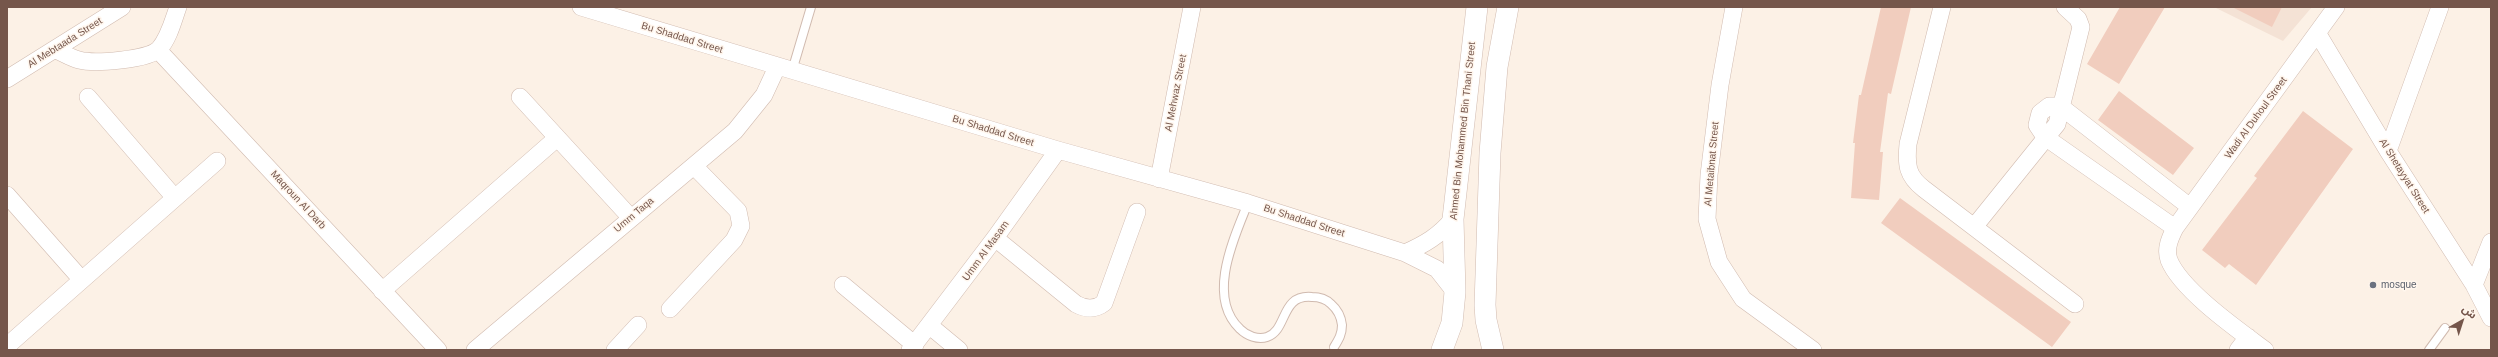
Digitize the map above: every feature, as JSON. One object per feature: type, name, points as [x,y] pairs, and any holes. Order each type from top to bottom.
[{"type":"street","name":"Al Mebtaada Street","points":[[7,79],[56,50],[122,7]]},
{"type":"street","points":[[56,50],[78,60],[88,61],[139,58],[158,50],[168,35],[178,7]]},
{"type":"street","name":"Bu Shaddad Street","points":[[581,7],[1058,150],[1248,203],[1405,253],[1437,269],[1455,292]]},
{"type":"street","name":"Al Mehwaz Street","points":[[1159,179],[1192,7]]},
{"type":"street","name":"Ahmed Bin Mohammed Bin Thani Street","points":[[1442,350],[1452,322],[1455,292],[1453,218],[1477,7]]},
{"type":"street","points":[[1493,350],[1486,320],[1490,153],[1497,68],[1508,7]]},
{"type":"street","name":"Al Metaibnat Street","points":[[1734,7],[1720,85],[1709,175],[1707,219],[1719,262],[1743,298],[1813,350]]},
{"type":"street","points":[[1942,7],[1908,144],[1906,162],[1913,181],[2075,304]]},
{"type":"street","points":[[2060,106],[2081,27],[2078,19],[2065,7]]},
{"type":"street","name":"Wadi Al Duhoul Street","points":[[2265,350],[2243,344],[2186,285],[2177,274],[2169,259],[2167,248],[2175,228],[2318,34],[2336,7]]},
{"type":"street","points":[[2388,151],[2440,7]]},
{"type":"street","name":"Al Shetayyat Street","points":[[2318,34],[2388,151],[2474,285],[2491,318]]},
{"type":"street","name":"Maqroun Al Darb","points":[[158,50],[438,350]]},
{"type":"street","name":"Umm Taqa","points":[[475,350],[735,132],[751,114],[784,69]]},
{"type":"street","points":[[88,97],[175,198]]},
{"type":"street","points":[[520,97],[631,218]]},
{"type":"street","points":[[2175,228],[2045,137],[2037,125],[2040,113],[2049,106],[2060,106],[2190,207]]},
{"type":"street","points":[[1974,227],[2045,137]]},
{"type":"street","points":[[382,291],[557,138]]},
{"type":"street","name":"Umm Al Masam","points":[[913,347],[996,238],[1058,150]]},
{"type":"street","points":[[7,346],[217,161]]},
{"type":"street","points":[[670,308],[734,240],[741,226],[738,211],[694,166]]},
{"type":"street","points":[[7,195],[81,280]]},
{"type":"street","points":[[996,238],[1076,304],[1083,308],[1099,308],[1104,303],[1137,212]]},
{"type":"street","points":[[1405,253],[1429,242],[1442,233],[1453,218]]},
{"type":"street","points":[[2474,285],[2491,242]]},
{"type":"street","points":[[843,285],[913,347]]},
{"type":"street","points":[[615,350],[638,325]]},
{"type":"street","points":[[930,326],[959,350]]},
{"type":"lane","points":[[784,69],[811,7]]},
{"type":"lane","points":[[1248,203],[1238,228],[1223,293],[1230,315],[1243,332],[1260,338],[1267,337],[1278,328],[1289,305],[1298,299],[1316,297],[1328,302],[1340,315],[1342,332],[1334,347]]},
{"type":"lane","points":[[2429,350],[2445,328]]},
{"type":"shaded area","points":[[2214,7],[2312,7],[2283,41]]},
{"type":"building","points":[[1881,7],[1911,7],[1891,94],[1888,93],[1880,152],[1883,152],[1879,200],[1851,198],[1855,143],[1853,143],[1859,95],[1861,95]]},
{"type":"building","points":[[2120,7],[2165,7],[2119,84],[2087,64]]},
{"type":"building","points":[[2232,7],[2282,7],[2272,27]]},
{"type":"building","points":[[2119,91],[2194,148],[2173,175],[2098,120]]},
{"type":"building","points":[[2303,111],[2353,149],[2256,285],[2229,264],[2225,268],[2202,250],[2257,178],[2254,176]]},
{"type":"building","points":[[1900,198],[2071,322],[2052,347],[1881,223]]},
{"type":"place","name":"mosque","points":[[2373,285]]}]
